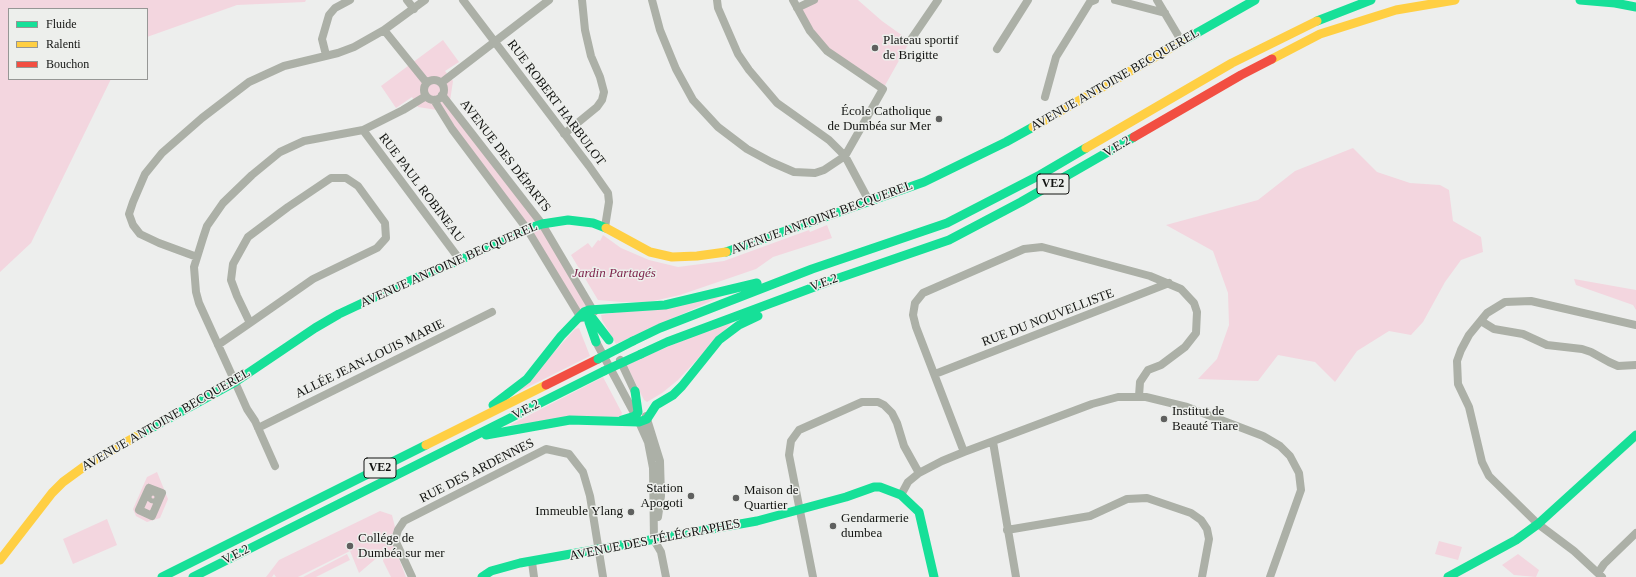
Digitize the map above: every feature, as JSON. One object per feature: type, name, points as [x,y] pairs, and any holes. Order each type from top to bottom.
[{"type":"main road","name":"V.E.2","points":[[162,577],[633,341],[812,269],[947,223],[1040,175],[1232,63],[1310,24],[1371,0]]},
{"type":"main road","name":"V.E.2","points":[[193,577],[604,371],[667,342],[956,236],[1021,202],[1241,75],[1320,34],[1396,10],[1455,0]]},
{"type":"main road","points":[[1580,0],[1615,3],[1636,8]]},
{"type":"main road","name":"AVENUE ANTOINE BECQUEREL","points":[[0,560],[52,493],[77,471],[118,446],[181,413],[235,382],[291,342],[339,314],[418,277],[460,260],[527,229],[542,224],[568,220],[593,223],[605,227],[650,252],[672,257],[697,256],[730,251],[924,182],[1006,142],[1252,1]]},
{"type":"main road","points":[[465,426],[526,379],[561,336],[588,314],[665,305],[812,269]]},
{"type":"main road","points":[[470,438],[570,420],[618,421],[641,415],[661,401],[673,395],[719,340],[740,325],[833,280]]},
{"type":"main road","points":[[588,314],[610,340]]},
{"type":"main road","points":[[588,314],[590,327],[596,342]]},
{"type":"main road","points":[[635,391],[641,415]]},
{"type":"main road","points":[[626,398],[641,415]]},
{"type":"main road","points":[[1448,577],[1516,540],[1538,524],[1636,435]]},
{"type":"main road","name":"AVENUE DES TÉLÉGRAPHES","points":[[482,577],[491,571],[532,562],[756,521],[874,488],[887,489],[900,495],[913,505],[922,520],[934,577]]},
{"type":"street","points":[[326,55],[322,39],[329,15],[335,8],[350,0]]},
{"type":"street","points":[[407,0],[414,9]]},
{"type":"street","points":[[196,257],[159,244],[140,234],[133,225],[129,214],[145,174],[162,153],[202,118],[249,82],[284,66],[338,53],[354,47],[384,30],[425,0]]},
{"type":"street","name":"RUE ROBERT HARBULOT","points":[[463,0],[608,193],[609,202],[605,227]]},
{"type":"street","points":[[441,83],[549,0]]},
{"type":"street","points":[[564,134],[597,107],[602,100],[604,92],[600,77],[591,56],[585,30],[582,0]]},
{"type":"street","points":[[652,0],[660,30],[676,69],[693,100],[718,127],[746,149],[794,172],[815,173],[824,170],[845,156],[882,90],[827,51],[810,32],[793,0]]},
{"type":"street","points":[[717,0],[718,8],[738,54],[765,90],[777,103],[829,140],[845,156],[869,201]]},
{"type":"street","points":[[797,8],[814,0]]},
{"type":"street","points":[[910,41],[938,0]]},
{"type":"street","points":[[997,49],[1028,0]]},
{"type":"street","points":[[1045,97],[1056,57],[1065,40],[1090,2],[1095,0]]},
{"type":"street","points":[[1115,0],[1165,13]]},
{"type":"street","points":[[1157,0],[1182,42]]},
{"type":"street","points":[[384,30],[426,82]]},
{"type":"street","points":[[432,80],[441,83],[444,89],[442,95],[434,100],[426,96],[424,90],[426,82],[432,80]]},
{"type":"street","name":"AVENUE DES DÉPARTS","points":[[442,95],[542,224],[588,314]]},
{"type":"street","points":[[275,466],[258,428],[247,409],[199,303],[196,292],[194,267],[207,226],[223,203],[252,175],[280,152],[304,141],[363,130],[403,110],[426,96]]},
{"type":"street","name":"AVENUE DES DÉPARTS","points":[[434,100],[452,129],[588,314]]},
{"type":"street","name":"RUE PAUL ROBINEAU","points":[[363,130],[460,260]]},
{"type":"street","points":[[218,345],[250,323],[313,279],[377,248],[386,238],[385,223],[358,186],[346,178],[331,178],[288,207],[248,237],[233,264],[231,280],[236,296],[250,323]]},
{"type":"street","points":[[964,452],[913,315],[914,303],[923,293],[1024,249],[1042,247],[1150,276],[1181,289],[1194,303],[1197,312],[1196,334],[1185,347],[1161,364],[1148,370],[1140,382],[1138,396]]},
{"type":"street","name":"RUE DU NOUVELLISTE","points":[[935,374],[1169,283]]},
{"type":"street","points":[[1636,325],[1531,300],[1505,302],[1487,313],[1469,335],[1457,361],[1458,384],[1469,407],[1478,448],[1489,476],[1538,524],[1574,551],[1600,575],[1604,564],[1636,533]]},
{"type":"street","name":"ALLÉE JEAN-LOUIS MARIE","points":[[258,428],[492,312]]},
{"type":"street","points":[[1481,321],[1494,329],[1523,334],[1547,345],[1591,352],[1618,366],[1636,365]]},
{"type":"street","points":[[610,340],[635,391]]},
{"type":"street","points":[[596,342],[626,398]]},
{"type":"street","points":[[900,495],[908,482],[920,473],[964,452],[1092,404],[1118,396],[1138,396],[1187,407],[1263,436],[1280,446],[1290,456],[1299,473],[1300,490],[1295,508],[1271,570],[1270,577]]},
{"type":"street","points":[[813,577],[789,456],[791,441],[795,434],[804,428],[862,402],[878,402],[884,405],[892,413],[897,423],[904,446],[920,473]]},
{"type":"street","points":[[641,415],[653,468],[654,540],[661,552],[666,577]]},
{"type":"street","points":[[993,442],[1016,577]]},
{"type":"street","name":"RUE DES ARDENNES","points":[[412,577],[394,540],[404,521],[546,449],[569,454],[583,472],[590,496],[599,550]]},
{"type":"street","points":[[1008,530],[1090,516],[1127,499],[1147,498],[1191,513],[1201,520],[1207,529],[1209,539],[1202,577]]},
{"type":"street","points":[[599,550],[603,577]]},
{"type":"street","points":[[532,562],[534,577]]},
{"type":"green space","points":[[0,0],[306,0],[305,2],[237,5],[148,37],[148,8],[8,8],[8,80],[111,80],[31,243],[0,272]]},
{"type":"green space","points":[[814,0],[858,0],[882,21],[910,41],[883,89],[827,51],[797,8]]},
{"type":"green space","points":[[443,40],[459,62],[445,71],[453,81],[450,101],[515,188],[593,310],[580,316],[527,229],[437,110],[418,107],[412,97],[396,108],[381,86]]},
{"type":"green space","points":[[1353,148],[1377,172],[1410,183],[1440,185],[1449,190],[1453,221],[1481,237],[1483,252],[1461,260],[1445,282],[1423,322],[1411,335],[1389,331],[1357,351],[1335,382],[1315,362],[1278,355],[1258,381],[1198,379],[1217,359],[1229,325],[1228,293],[1213,251],[1166,225],[1258,200],[1295,171]]},
{"type":"green space","name":"Jardin Partagés","points":[[827,225],[832,238],[773,257],[756,269],[680,295],[649,302],[598,300],[571,255],[588,243],[592,248],[598,240],[600,241],[603,235],[621,248],[649,260],[678,267],[724,261],[809,230],[810,232]]},
{"type":"green space","points":[[1574,279],[1636,290],[1636,310],[1633,305],[1576,285]]},
{"type":"green space","points":[[729,293],[616,344],[602,320],[601,315]]},
{"type":"green space","points":[[735,319],[678,380],[662,393],[647,402],[644,400],[626,364]]},
{"type":"green space","points":[[579,328],[590,356],[518,392],[575,329]]},
{"type":"green space","points":[[603,377],[622,413],[620,417],[510,425]]},
{"type":"green space","points":[[157,472],[168,499],[160,518],[147,522],[136,516],[133,509],[147,477]]},
{"type":"green space","name":"Collége de Dumbéa sur mer","points":[[380,511],[392,515],[395,527],[391,538],[406,577],[391,577],[383,561],[385,554],[379,556],[359,573],[350,551],[298,577],[276,577],[274,574],[272,577],[266,577],[279,560]]},
{"type":"green space","points":[[107,519],[117,545],[73,564],[63,539]]},
{"type":"green space","points":[[1439,541],[1462,547],[1458,560],[1435,554]]},
{"type":"green space","points":[[347,554],[350,560],[316,577],[303,577]]},
{"type":"green space","points":[[1518,554],[1539,570],[1536,577],[1514,575],[1502,565]]},
{"type":"traffic: fast","points":[[1181,42],[1255,0]]},
{"type":"traffic: fast","points":[[1317,21],[1371,0]]},
{"type":"traffic: fast","points":[[1580,0],[1615,3],[1636,7]]},
{"type":"traffic: fast","points":[[726,252],[924,182],[1006,142],[1033,127]]},
{"type":"traffic: fast","points":[[641,354],[667,342],[833,280],[949,240],[1021,202],[1134,137]]},
{"type":"traffic: fast","points":[[633,341],[660,328],[812,269],[947,223],[1040,175],[1086,148]]},
{"type":"traffic: fast","points":[[137,436],[235,382],[315,328],[339,314],[418,277],[460,260],[527,229],[542,224],[568,220],[593,223],[606,228]]},
{"type":"traffic: fast","points":[[493,405],[527,379],[561,336],[584,312],[589,310],[665,305],[757,283]]},
{"type":"traffic: fast","points":[[590,315],[589,322],[596,342]]},
{"type":"traffic: fast","points":[[580,316],[593,319],[609,340]]},
{"type":"traffic: fast","points":[[486,435],[570,420],[639,422],[647,419],[656,405],[673,395],[682,386],[719,340],[739,325],[758,316]]},
{"type":"traffic: fast","points":[[598,359],[633,341]]},
{"type":"traffic: fast","points":[[604,371],[641,354]]},
{"type":"traffic: fast","points":[[193,577],[604,371]]},
{"type":"traffic: fast","points":[[622,420],[635,416],[638,412],[635,391]]},
{"type":"traffic: fast","points":[[1448,577],[1516,540],[1538,524],[1636,435]]},
{"type":"traffic: fast","points":[[162,577],[426,445]]},
{"type":"traffic: fast","points":[[482,577],[491,571],[520,563],[757,521],[846,497],[874,487],[880,487],[901,495],[919,512],[934,577]]},
{"type":"traffic: slow","points":[[1272,59],[1320,34],[1396,10],[1455,0]]},
{"type":"traffic: slow","points":[[1086,148],[1232,63],[1317,21]]},
{"type":"traffic: slow","points":[[1033,127],[1181,42]]},
{"type":"traffic: slow","points":[[606,228],[650,252],[672,257],[697,256],[726,252]]},
{"type":"traffic: slow","points":[[426,445],[546,385]]},
{"type":"traffic: slow","points":[[0,560],[52,493],[63,482],[89,463],[137,436]]},
{"type":"traffic: jam","points":[[1134,137],[1241,75],[1272,59]]},
{"type":"traffic: jam","points":[[546,385],[598,359]]},
{"type":"place","name":"Plateau sportif de Brigitte","points":[[875,48]]},
{"type":"place","name":"École Catholique de Dumbéa sur Mer","points":[[939,119]]},
{"type":"place","name":"Institut de Beauté Tiare","points":[[1164,419]]},
{"type":"place","name":"Station Apogoti","points":[[691,496]]},
{"type":"place","name":"Maison de Quartier","points":[[736,498]]},
{"type":"place","name":"Immeuble Ylang","points":[[631,512]]},
{"type":"place","name":"Gendarmerie dumbea","points":[[833,526]]},
{"type":"place","name":"Collége de Dumbéa sur mer","points":[[350,546]]}]
